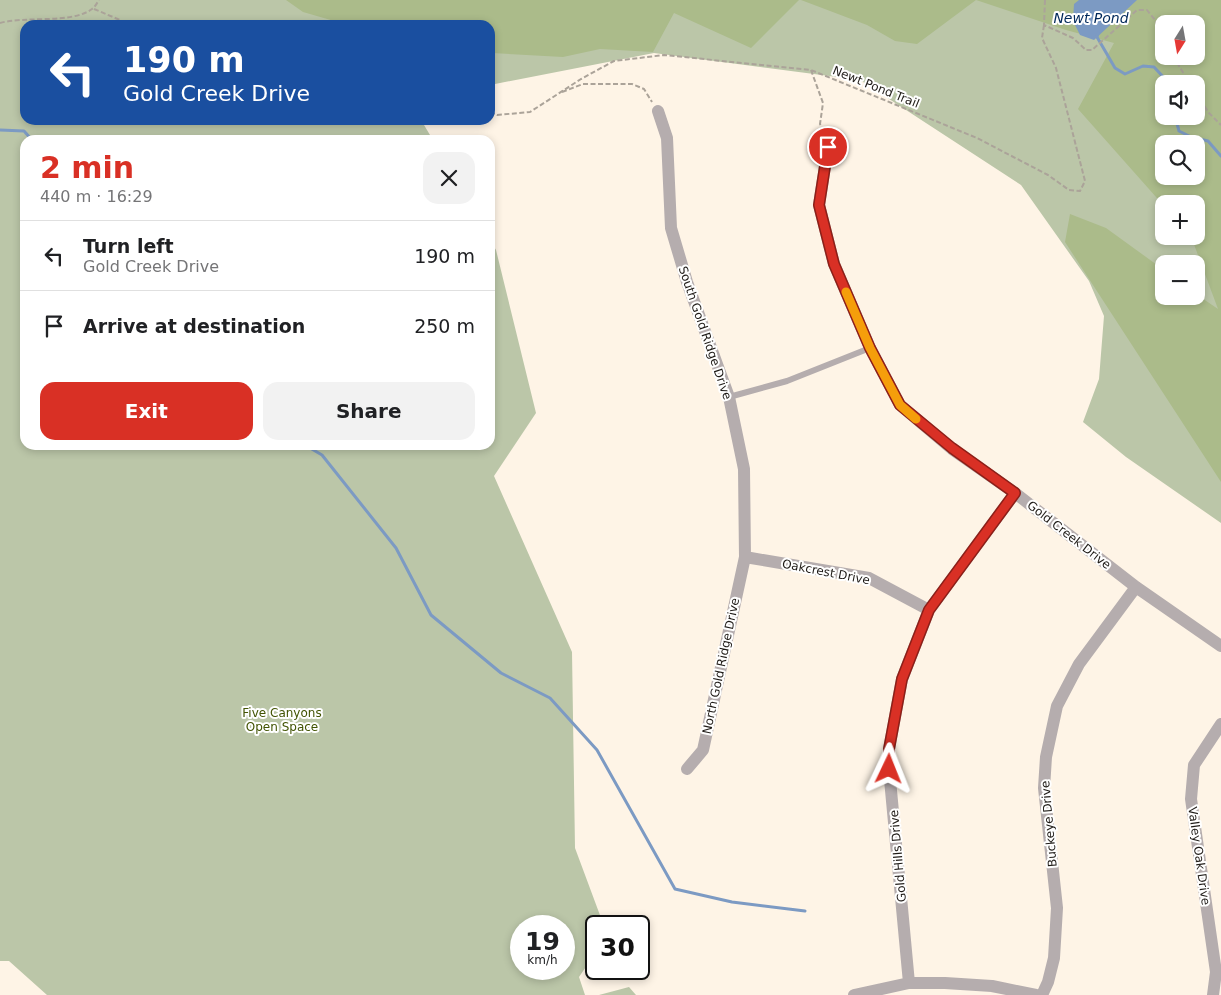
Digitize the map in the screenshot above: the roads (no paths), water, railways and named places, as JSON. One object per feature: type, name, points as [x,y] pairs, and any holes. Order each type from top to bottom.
[{"type":"street","name":"South Gold Ridge Drive","points":[[658,111],[667,138],[671,228],[686,282],[729,397],[744,468],[745,557]]},
{"type":"street","name":"Gold Creek Drive","points":[[828,147],[819,205],[834,264],[870,348],[900,405],[952,448],[1015,493],[1136,587],[1221,646]]},
{"type":"street","name":"Gold Hills Drive","points":[[909,983],[889,769],[889,749],[902,679],[929,610],[1015,493]]},
{"type":"street","name":"Oakcrest Drive","points":[[745,557],[869,578],[929,610]]},
{"type":"street","name":"North Gold Ridge Drive","points":[[687,769],[703,750],[745,557]]},
{"type":"street","name":"Buckeye Drive","points":[[1042,995],[1048,982],[1054,958],[1057,908],[1044,788],[1046,757],[1055,714],[1057,706],[1078,664],[1136,587]]},
{"type":"street","name":"Valley Oak Drive","points":[[1213,995],[1216,972],[1191,798],[1194,765],[1221,724]]},
{"type":"street","points":[[854,995],[909,983],[992,986],[1036,995]]},
{"type":"lane","points":[[729,397],[787,381],[870,348]]},
{"type":"water","name":"Newt Pond","points":[[1079,0],[1137,0],[1094,40],[1080,35],[1073,21],[1074,4]]},
{"type":"waterway","points":[[1098,33],[1097,37],[1115,68],[1125,74],[1143,66],[1154,67],[1161,75]]},
{"type":"waterway","points":[[1177,125],[1179,131],[1191,137],[1208,141],[1221,156]]},
{"type":"waterway","points":[[0,130],[24,131],[28,135]]},
{"type":"waterway","points":[[314,450],[322,455],[396,548],[431,615],[501,673],[550,698],[597,750],[675,889],[732,902],[805,911]]},
{"type":"park label","name":"Five Canyons Open Space","points":[[282,720]]}]
